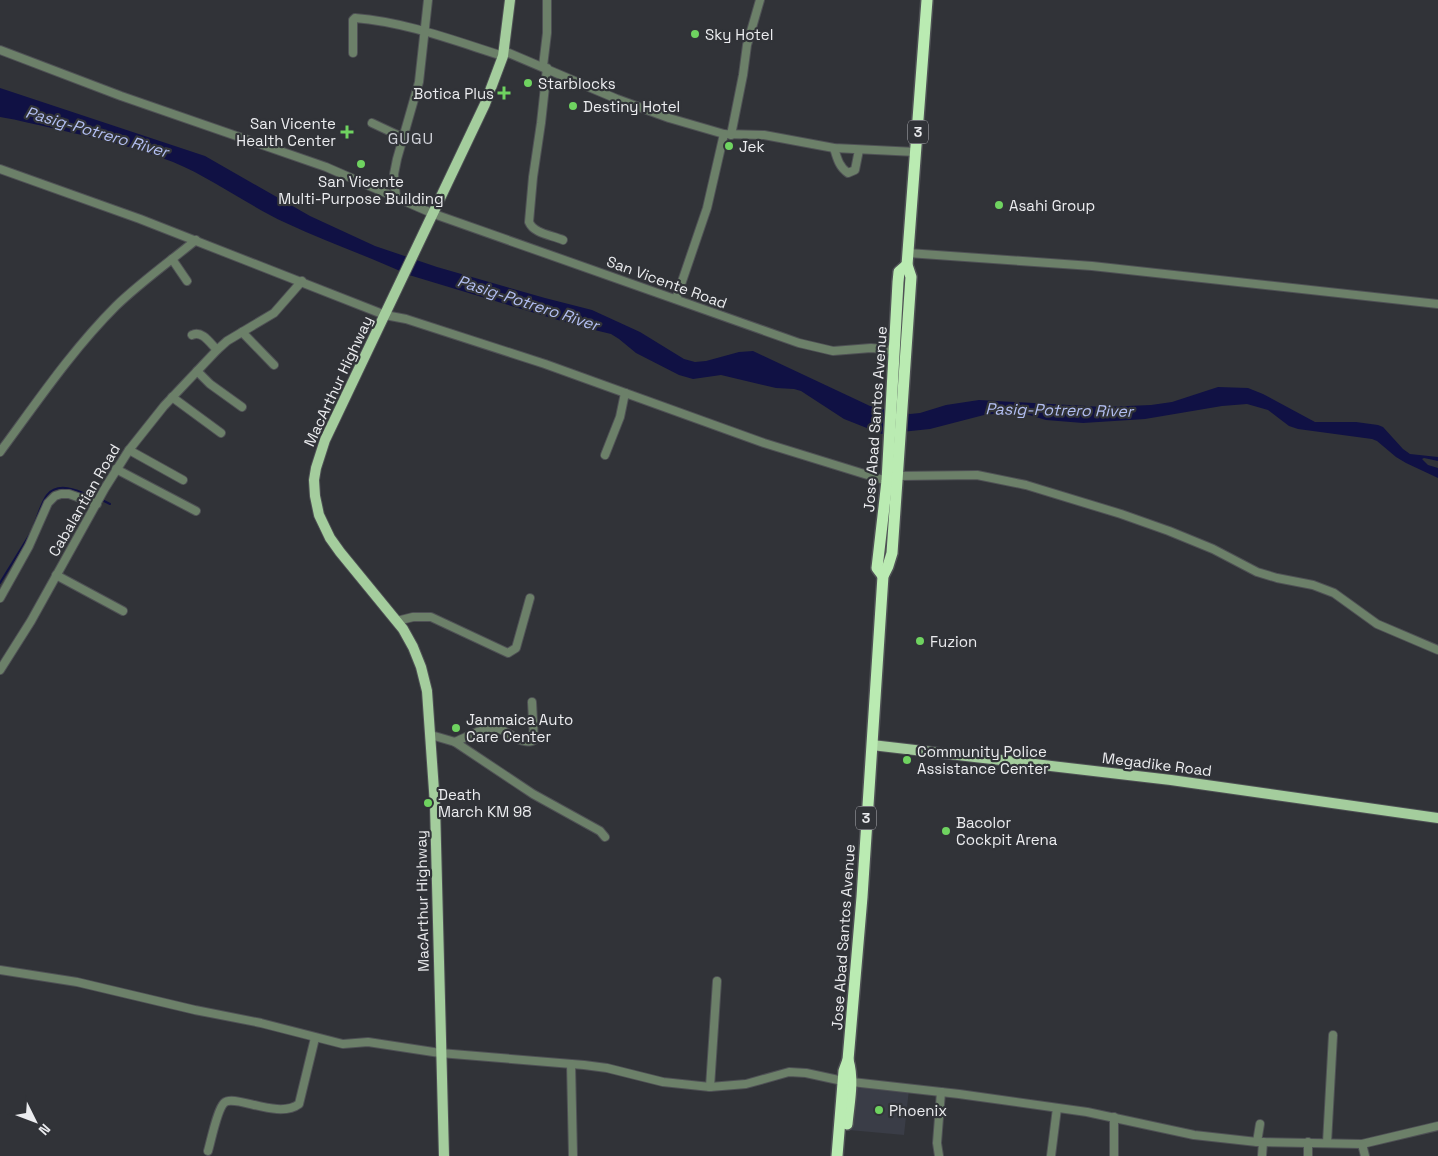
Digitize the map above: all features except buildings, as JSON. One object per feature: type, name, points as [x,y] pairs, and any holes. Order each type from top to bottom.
[{"type":"highway","name":"Jose Abad Santos Avenue","points":[[837,1156],[847,1081],[852,1073],[848,1060],[862,896],[883,576],[892,553],[892,475],[899,354],[899,272],[907,259],[927,0]]},
{"type":"highway","name":"Jose Abad Santos Avenue","points":[[845,1156],[847,1081]]},
{"type":"main road","name":"MacArthur Highway","points":[[444,1156],[435,805],[427,691],[413,646],[398,621],[330,538],[319,515],[314,496],[314,480],[325,440],[485,104],[504,53],[510,0]]},
{"type":"main road","name":"Megadike Road","points":[[872,745],[1171,780],[1438,818]]},
{"type":"street","points":[[396,198],[394,174],[420,82],[428,0]]},
{"type":"street","points":[[547,0],[542,123],[533,177],[529,222],[536,231],[563,240]]},
{"type":"street","points":[[676,299],[707,208],[728,134],[743,75],[747,45],[760,0]]},
{"type":"street","points":[[353,54],[353,20],[355,18],[386,21],[504,53],[545,67],[601,92],[669,118],[728,134],[764,136],[834,148],[916,152]]},
{"type":"street","name":"San Vicente Road","points":[[0,50],[121,96],[326,167],[433,215],[799,343],[823,350],[871,348],[899,354]]},
{"type":"street","points":[[372,123],[404,138]]},
{"type":"street","points":[[834,148],[837,161],[842,169],[848,173],[855,170],[858,150]]},
{"type":"street","points":[[0,169],[140,218],[386,313],[545,364],[764,443],[892,475],[978,475],[1026,485],[1169,530],[1213,549],[1258,572],[1313,585],[1334,593],[1378,624],[1438,650]]},
{"type":"street","points":[[0,452],[39,397],[87,337],[117,305],[152,274],[196,240]]},
{"type":"street","points":[[907,259],[1092,266],[1438,304]]},
{"type":"street","points":[[172,260],[187,281]]},
{"type":"street","name":"Cabalantian Road","points":[[0,670],[31,621],[116,469],[129,450],[172,397],[217,350],[227,341],[274,313],[302,281]]},
{"type":"street","points":[[192,334],[196,332],[202,334],[217,350]]},
{"type":"street","points":[[242,332],[274,366]]},
{"type":"street","points":[[197,371],[210,384],[242,406]]},
{"type":"street","points":[[606,455],[620,417],[625,393]]},
{"type":"street","points":[[172,397],[221,433]]},
{"type":"street","points":[[129,450],[183,480]]},
{"type":"street","points":[[116,469],[196,511]]},
{"type":"street","points":[[0,598],[29,546],[48,502],[60,494],[69,494],[97,504]]},
{"type":"street","points":[[56,575],[123,611]]},
{"type":"street","points":[[398,621],[413,617],[431,617],[508,653],[516,648],[530,598]]},
{"type":"street","points":[[455,742],[492,728],[496,728],[522,741],[534,740],[532,702]]},
{"type":"street","points":[[431,736],[455,742],[533,794],[600,831],[605,837]]},
{"type":"street","points":[[0,970],[77,982],[195,1010],[261,1023],[343,1044],[368,1042],[440,1053],[607,1068],[663,1082],[710,1087],[746,1084],[789,1072],[806,1073],[847,1081],[940,1092],[1114,1117],[1194,1136],[1260,1142],[1362,1144],[1438,1126]]},
{"type":"street","points":[[710,1087],[717,981]]},
{"type":"street","points":[[1327,1143],[1333,1035]]},
{"type":"street","points":[[208,1151],[215,1125],[225,1101],[245,1103],[267,1109],[295,1108],[300,1104],[314,1038]]},
{"type":"street","points":[[571,1064],[573,1156]]},
{"type":"street","points":[[939,1156],[937,1143],[940,1092]]},
{"type":"street","points":[[1051,1156],[1057,1108]]},
{"type":"street","points":[[1114,1117],[1114,1156]]},
{"type":"street","points":[[1260,1124],[1262,1156]]},
{"type":"street","points":[[1308,1142],[1308,1156]]},
{"type":"street","points":[[1362,1144],[1365,1156]]},
{"type":"shaded area","name":"Phoenix","points":[[854,1085],[909,1089],[904,1135],[849,1130]]},
{"type":"water","name":"Pasig-Potrero River","points":[[0,88],[205,156],[310,216],[375,246],[437,267],[592,310],[640,332],[684,359],[695,362],[739,352],[753,351],[870,406],[910,414],[946,405],[979,400],[1104,407],[1151,405],[1172,402],[1218,387],[1248,388],[1315,422],[1356,422],[1383,427],[1410,454],[1438,457],[1438,461],[1422,459],[1428,465],[1438,468],[1438,478],[1406,463],[1372,439],[1298,429],[1289,426],[1268,410],[1247,404],[1222,406],[1145,419],[1083,423],[1046,420],[1011,412],[984,415],[930,429],[882,434],[844,419],[801,391],[776,388],[721,375],[693,379],[679,375],[636,353],[611,334],[578,326],[409,275],[286,223],[173,162],[100,139],[0,117]]},
{"type":"waterway","points":[[34,525],[47,495],[58,488],[70,489],[95,498]]},
{"type":"waterway","points":[[104,501],[110,504]]},
{"type":"waterway","points":[[0,583],[30,534]]},
{"type":"place","name":"Sky Hotel","points":[[695,34]]},
{"type":"place","name":"Starblocks","points":[[528,83]]},
{"type":"place","name":"Botica Plus","points":[[504,93]]},
{"type":"place","name":"Destiny Hotel","points":[[573,106]]},
{"type":"place","name":"San Vicente Health Center","points":[[347,132]]},
{"type":"place","name":"Jek","points":[[729,146]]},
{"type":"place","name":"San Vicente Multi-Purpose Building","points":[[361,164]]},
{"type":"place","name":"Asahi Group","points":[[999,205]]},
{"type":"place","name":"Fuzion","points":[[920,641]]},
{"type":"place","name":"Janmaica Auto Care Center","points":[[456,728]]},
{"type":"place","name":"Community Police Assistance Center","points":[[907,760]]},
{"type":"place","name":"Death March KM 98","points":[[428,803]]},
{"type":"place","name":"Bacolor Cockpit Arena","points":[[946,831]]},
{"type":"place","name":"Phoenix","points":[[879,1110]]},
{"type":"district","name":"GUGU","points":[[411,138]]}]
